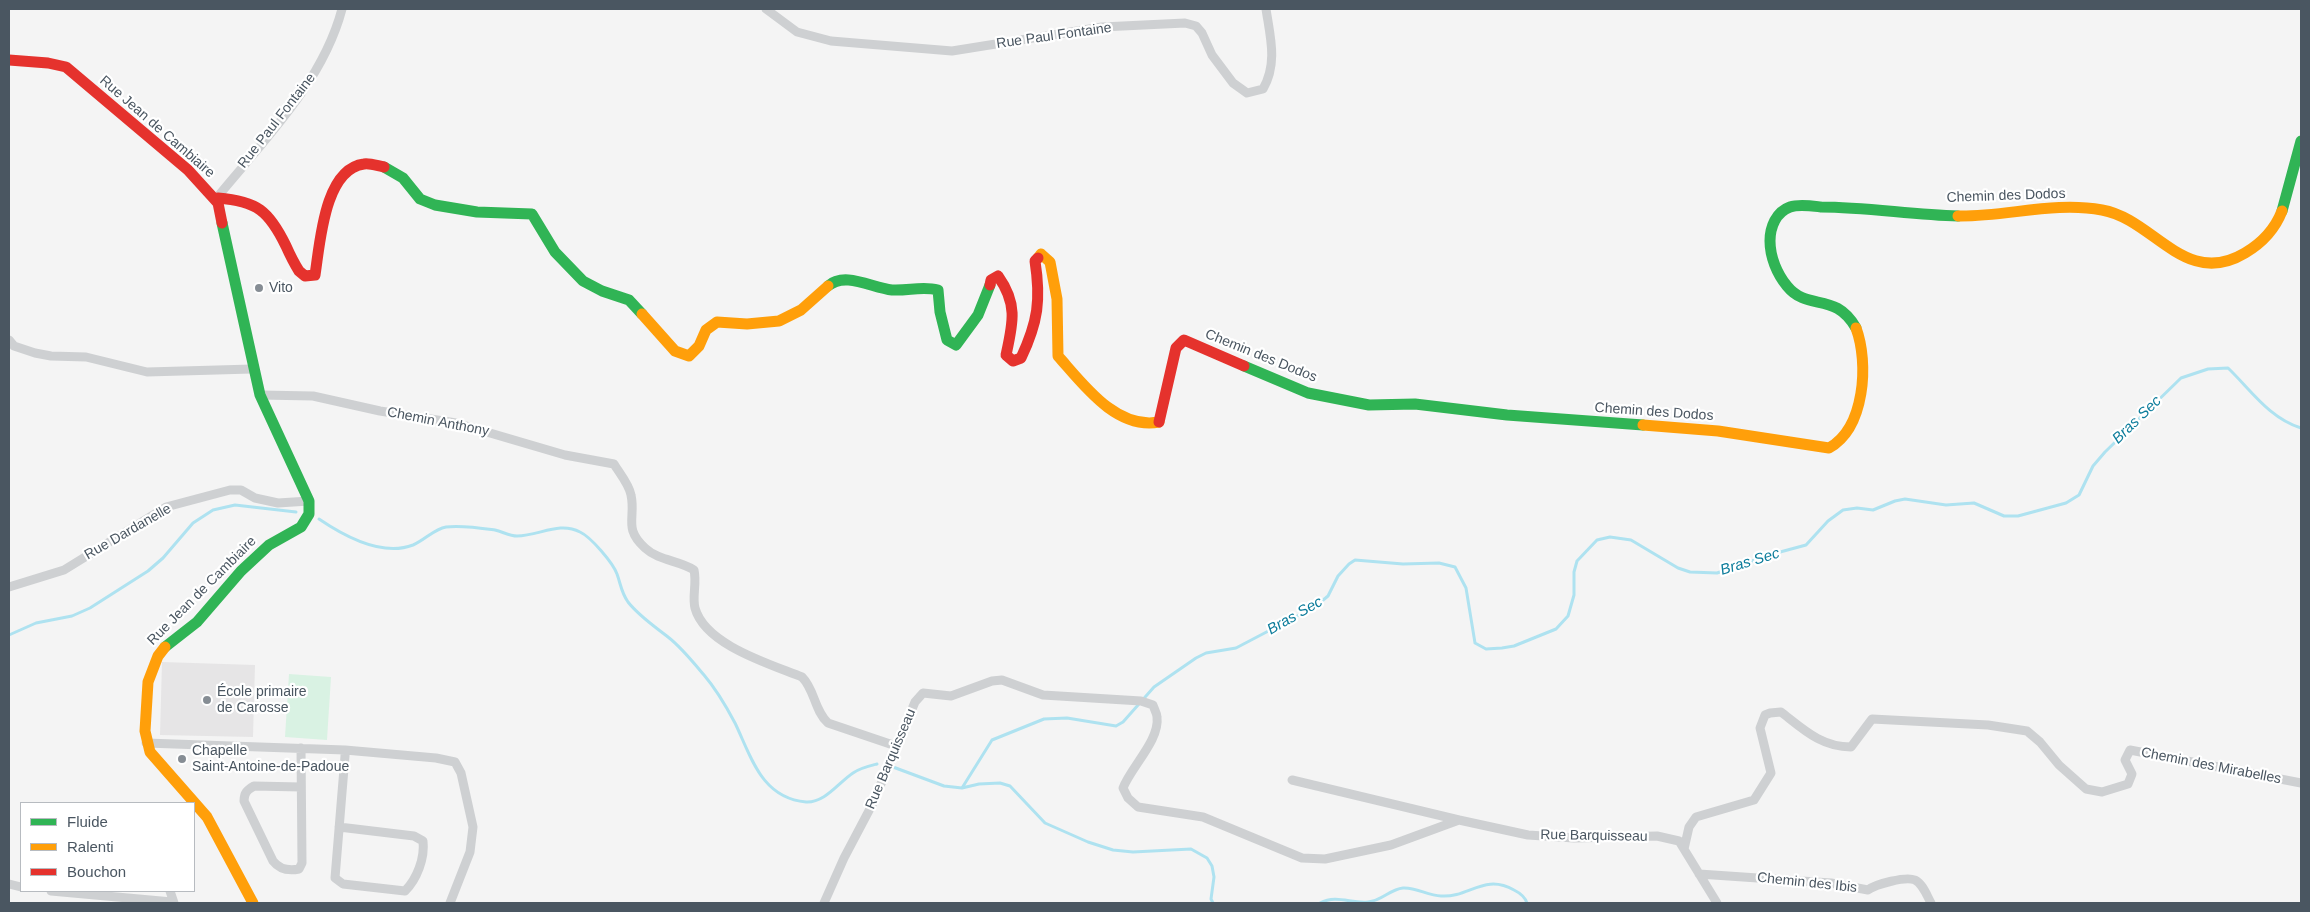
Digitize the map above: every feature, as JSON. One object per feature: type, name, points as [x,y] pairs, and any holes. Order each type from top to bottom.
[{"type":"street","name":"Rue Paul Fontaine","points":[[218,201],[293,105],[322,62],[337,29],[342,9]]},
{"type":"street","name":"Rue Paul Fontaine","points":[[766,9],[798,32],[831,41],[952,51],[1102,27],[1185,23],[1196,26],[1202,33],[1212,55],[1233,83],[1247,94],[1264,89],[1269,79],[1273,59],[1266,9]]},
{"type":"street","name":"Rue Jean de Cambiaire","points":[[9,60],[48,62],[66,67],[188,170],[218,201]]},
{"type":"street","name":"Chemin des Dodos","points":[[218,201],[247,202],[261,208],[275,224],[297,269],[305,276],[314,275],[322,226],[332,190],[343,174],[356,165],[373,164],[386,168],[404,179],[420,199],[442,207],[532,214],[556,252],[583,281],[602,291],[628,300],[676,351],[689,356],[699,346],[706,330],[717,322],[747,324],[779,321],[801,310],[834,281],[841,280],[892,290],[927,287],[938,290],[940,312],[947,340],[956,345],[974,324],[988,297],[991,280],[998,276],[1007,287],[1012,301],[1014,323],[1006,355],[1013,361],[1021,358],[1034,334],[1041,298],[1035,261],[1041,254],[1050,262],[1058,298],[1058,356],[1086,386],[1119,415],[1149,425],[1160,422],[1176,348],[1184,340],[1308,393],[1369,405],[1415,404],[1507,415],[1718,431],[1829,448],[1839,444],[1849,429],[1861,395],[1864,360],[1861,339],[1850,318],[1840,307],[1812,301],[1793,292],[1773,262],[1768,240],[1774,222],[1786,208],[1871,208],[1962,216],[2080,208],[2103,210],[2117,214],[2142,227],[2163,246],[2183,258],[2209,263],[2235,259],[2253,249],[2268,234],[2281,215],[2301,141]]},
{"type":"street","points":[[218,201],[252,369],[260,395],[309,501]]},
{"type":"street","points":[[9,340],[14,346],[35,353],[51,356],[86,357],[147,372],[252,369]]},
{"type":"street","name":"Chemin Anthony","points":[[260,395],[313,396],[380,411],[456,424],[565,455],[614,464],[631,494],[632,532],[645,548],[658,558],[683,563],[694,570],[696,579],[694,607],[701,623],[740,653],[802,677],[808,683],[821,716],[828,723],[896,746]]},
{"type":"street","name":"Rue Dardanelle","points":[[9,586],[64,570],[166,507],[230,490],[241,490],[256,498],[278,503],[309,501]]},
{"type":"street","name":"Rue Jean de Cambiaire","points":[[192,802],[155,760],[146,743],[144,731],[146,696],[152,669],[158,656],[166,647],[197,622],[235,577],[269,545],[301,527],[308,514],[309,501]]},
{"type":"street","name":"Rue Barquisseau","points":[[824,903],[844,858],[873,803],[915,702],[923,693],[951,696],[992,681],[1002,680],[1042,695],[1141,702],[1153,705],[1157,717],[1154,733],[1127,777],[1123,788],[1128,798],[1138,807],[1203,817],[1302,858],[1325,859],[1390,845],[1459,820],[1528,835],[1574,838],[1657,836],[1679,841],[1717,903]]},
{"type":"street","name":"Chemin des Mirabelles","points":[[1684,849],[1688,827],[1696,817],[1754,800],[1771,773],[1760,728],[1765,715],[1770,713],[1781,712],[1815,739],[1836,747],[1851,748],[1872,719],[1988,725],[2027,731],[2040,742],[2059,765],[2086,789],[2102,792],[2128,784],[2132,774],[2125,760],[2130,750],[2301,784]]},
{"type":"street","points":[[146,743],[345,750],[436,758],[455,762],[461,772],[473,827],[470,852],[450,903]]},
{"type":"street","points":[[301,748],[302,862],[300,869],[285,870],[278,867],[273,861],[244,801],[244,795],[248,789],[254,786],[301,787]]},
{"type":"street","points":[[339,827],[414,836],[423,841],[424,851],[413,883],[404,890],[343,884],[335,878],[345,750]]},
{"type":"street","points":[[1292,780],[1459,820]]},
{"type":"street","name":"Rue Jean de Cambiaire","points":[[195,805],[208,817],[253,903]]},
{"type":"street","name":"Chemin des Ibis","points":[[1699,874],[1830,883],[1868,890],[1874,886],[1905,879],[1915,880],[1924,889],[1931,903]]},
{"type":"street","points":[[60,892],[173,903]]},
{"type":"shaded area","name":"École primaire de Carosse","points":[[162,662],[255,665],[253,737],[160,735]]},
{"type":"green space","points":[[289,674],[331,677],[327,740],[285,737]]},
{"type":"waterway","name":"Bras Sec","points":[[962,788],[992,740],[1044,719],[1067,718],[1116,726],[1123,722],[1154,687],[1196,658],[1206,653],[1236,648],[1316,606],[1328,596],[1338,576],[1355,560],[1403,564],[1439,563],[1455,567],[1466,588],[1475,643],[1486,649],[1502,648],[1514,646],[1556,629],[1568,616],[1574,595],[1574,572],[1577,561],[1597,540],[1610,537],[1631,540],[1678,568],[1690,572],[1717,573],[1769,555],[1806,545],[1828,521],[1843,510],[1857,508],[1873,510],[1905,499],[1946,505],[1974,503],[2004,516],[2018,516],[2066,503],[2079,495],[2093,466],[2105,452],[2181,378],[2208,369],[2228,368],[2279,418],[2301,428]]},
{"type":"waterway","points":[[9,635],[36,623],[72,616],[90,608],[148,571],[163,558],[193,523],[213,510],[235,505],[296,512]]},
{"type":"waterway","points":[[319,519],[340,532],[364,543],[376,547],[389,548],[413,545],[437,530],[452,526],[495,530],[517,536],[557,528],[572,529],[580,532],[601,551],[611,564],[617,574],[624,595],[632,607],[678,645],[708,680],[732,717],[760,773],[778,793],[791,799],[806,802],[813,801],[831,792],[856,771],[877,764]]},
{"type":"waterway","points":[[893,767],[944,786],[962,788],[979,784],[1000,783],[1010,786],[1045,823],[1088,842],[1113,850],[1133,852],[1191,849],[1207,858],[1212,866],[1214,877],[1211,899],[1213,903]]},
{"type":"waterway","points":[[1320,903],[1332,899],[1362,902],[1373,901],[1394,890],[1403,888],[1436,896],[1451,896],[1477,887],[1494,884],[1503,885],[1516,891],[1524,897],[1527,903]]},
{"type":"traffic: fast","points":[[2282,211],[2301,141]]},
{"type":"traffic: fast","points":[[384,167],[403,178],[420,199],[435,205],[477,212],[532,214],[555,252],[583,281],[602,291],[629,300],[642,314]]},
{"type":"traffic: fast","points":[[1856,328],[1839,309],[1795,294],[1783,281],[1777,271],[1770,247],[1771,230],[1781,212],[1790,207],[1805,205],[1958,216]]},
{"type":"traffic: fast","points":[[165,647],[197,622],[241,571],[269,545],[301,527],[309,514],[309,501],[260,395],[222,223]]},
{"type":"traffic: fast","points":[[828,286],[842,280],[850,280],[892,290],[926,288],[938,290],[940,312],[947,340],[956,345],[978,315],[990,285]]},
{"type":"traffic: fast","points":[[1244,366],[1308,393],[1369,405],[1415,404],[1507,415],[1643,425]]},
{"type":"traffic: slow","points":[[1958,216],[2066,207],[2102,210],[2121,216],[2187,258],[2205,263],[2224,262],[2251,249],[2272,230],[2282,211]]},
{"type":"traffic: slow","points":[[1038,258],[1041,254],[1050,262],[1057,299],[1058,356],[1090,391],[1115,412],[1143,423],[1159,422]]},
{"type":"traffic: slow","points":[[642,314],[675,351],[689,356],[699,346],[706,330],[717,322],[747,324],[779,321],[801,310],[828,286]]},
{"type":"traffic: slow","points":[[1643,425],[1718,431],[1829,448],[1841,439],[1850,426],[1861,394],[1862,359],[1856,328]]},
{"type":"traffic: slow","points":[[165,647],[158,656],[148,682],[145,731],[150,752],[194,802]]},
{"type":"traffic: slow","points":[[195,803],[207,817],[253,903]]},
{"type":"traffic: jam","points":[[9,60],[48,63],[66,67],[188,170],[218,203],[222,223]]},
{"type":"traffic: jam","points":[[218,198],[243,202],[260,210],[274,224],[299,271],[305,276],[315,275],[326,210],[332,193],[340,179],[351,169],[364,164],[384,167]]},
{"type":"traffic: jam","points":[[990,285],[991,280],[998,276],[1009,296],[1012,323],[1006,355],[1013,361],[1021,358],[1037,311],[1038,288],[1035,261],[1038,258]]},
{"type":"traffic: jam","points":[[1159,422],[1176,348],[1184,340],[1244,366]]},
{"type":"place","name":"Vito","points":[[259,288]]},
{"type":"place","name":"École primaire de Carosse","points":[[207,700]]},
{"type":"place","name":"Chapelle Saint-Antoine-de-Padoue","points":[[182,759]]}]
